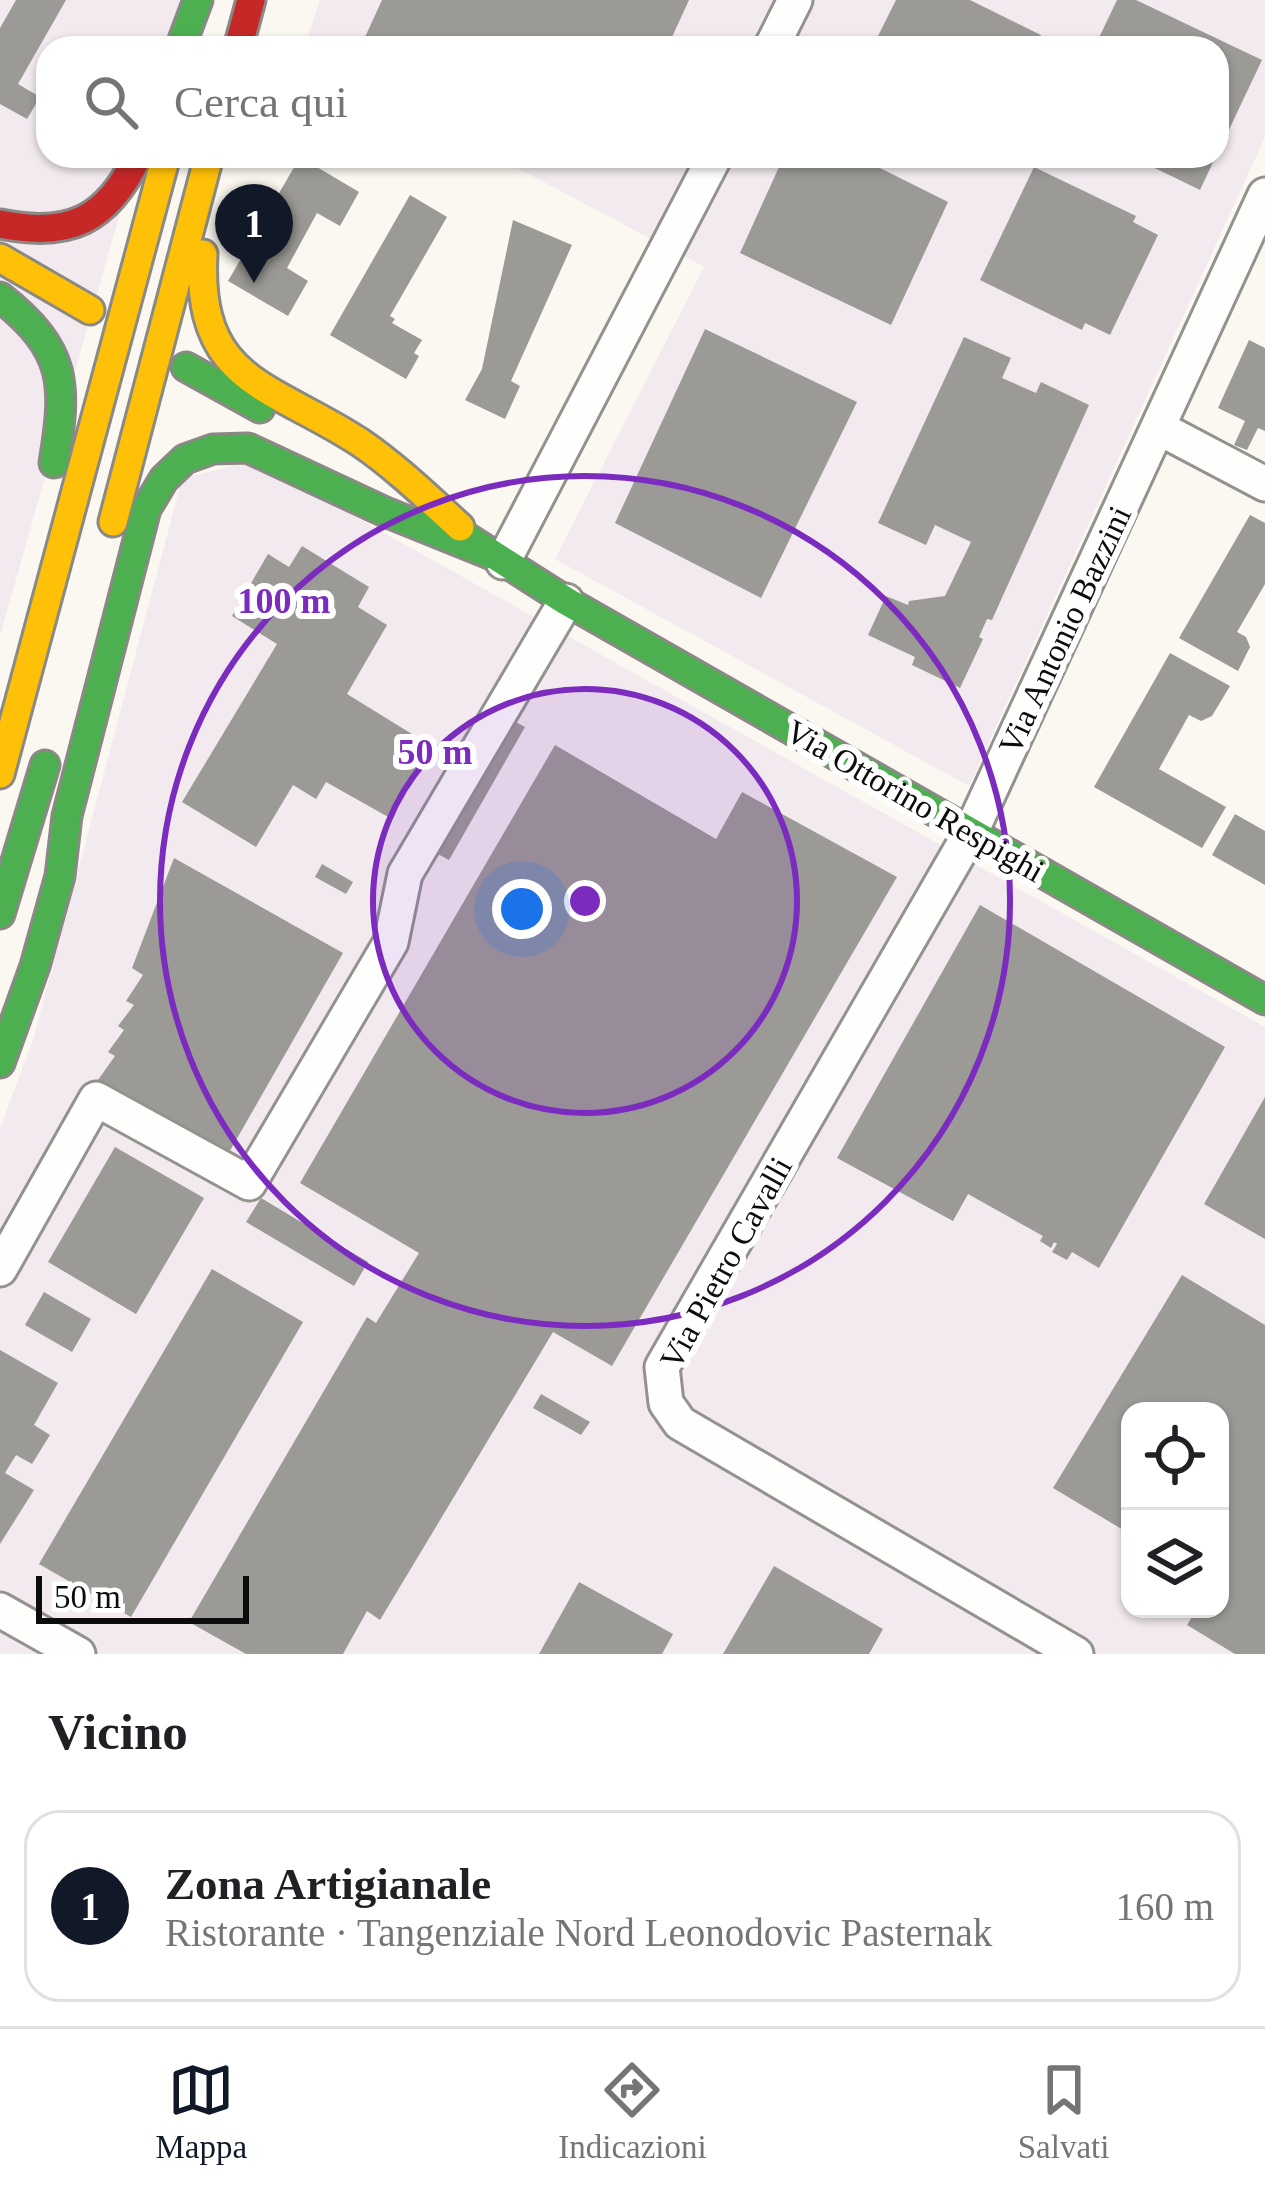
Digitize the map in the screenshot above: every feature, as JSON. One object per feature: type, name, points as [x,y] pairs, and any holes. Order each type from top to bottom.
[{"type":"main road","points":[[184,36],[198,0]]},
{"type":"main road","points":[[198,36],[208,0]]},
{"type":"main road","points":[[244,36],[252,0]]},
{"type":"main road","points":[[0,224],[32,232],[55,231],[85,220],[129,180],[134,168]]},
{"type":"main road","points":[[0,774],[163,168]]},
{"type":"main road","points":[[105,552],[206,168]]},
{"type":"main road","points":[[223,168],[198,286],[207,332],[220,352],[238,370],[397,470],[498,559]]},
{"type":"main road","points":[[0,258],[90,310]]},
{"type":"main road","points":[[0,297],[50,340],[64,390],[37,556],[24,683],[0,725]]},
{"type":"main road","name":"Via Ottorino Respighi","points":[[186,367],[359,464],[566,601],[1265,1000]]},
{"type":"main road","points":[[0,1063],[41,943],[59,876],[67,816],[146,509],[160,478],[178,462],[205,450],[248,448],[498,559]]},
{"type":"main road","points":[[0,1063],[40,897],[66,707]]},
{"type":"main road","points":[[0,914],[50,746]]},
{"type":"street","points":[[774,36],[783,4]]},
{"type":"street","points":[[498,559],[709,168]]},
{"type":"street","name":"Via Antonio Bazzini","points":[[971,832],[1265,195]]},
{"type":"street","points":[[1159,428],[1265,484]]},
{"type":"street","points":[[0,1269],[96,1099],[249,1183],[391,941],[405,874],[566,601]]},
{"type":"street","name":"Via Pietro Cavalli","points":[[971,832],[662,1366],[662,1383],[667,1403],[680,1423],[1076,1654]]},
{"type":"street","points":[[0,1610],[78,1654]]},
{"type":"shaded area","points":[[0,0],[181,0],[170,36],[36,36],[36,168],[133,168],[0,636]]},
{"type":"shaded area","points":[[320,0],[1265,0],[1265,137],[969,786],[555,559],[704,267],[518,168],[1229,168],[1229,36],[308,36]]},
{"type":"shaded area","points":[[254,460],[1265,1027],[1265,1654],[0,1654],[0,1128],[34,1037],[182,479]]},
{"type":"building","points":[[16,0],[66,0],[45,36],[36,36],[36,52],[18,84],[36,95],[27,119],[0,104],[0,28]]},
{"type":"building","points":[[382,0],[689,0],[672,36],[366,36]]},
{"type":"building","points":[[896,0],[970,0],[1041,35],[1041,36],[878,36]]},
{"type":"building","points":[[1117,0],[1136,0],[1212,36],[1100,36]]},
{"type":"building","points":[[1229,44],[1262,60],[1229,130]]},
{"type":"building","points":[[294,168],[319,168],[359,192],[340,226],[317,213],[287,268],[308,281],[288,316],[228,281]]},
{"type":"building","points":[[779,168],[880,168],[948,202],[891,325],[740,253]]},
{"type":"building","points":[[1034,168],[1136,216],[1133,222],[1158,235],[1110,335],[1085,323],[1082,330],[980,280]]},
{"type":"building","points":[[1155,168],[1210,168],[1200,190]]},
{"type":"building","points":[[410,195],[447,217],[390,316],[395,319],[392,323],[422,340],[406,379],[330,335]]},
{"type":"building","points":[[513,220],[572,245],[511,381],[520,386],[505,419],[465,400],[482,369]]},
{"type":"building","points":[[705,329],[857,402],[761,598],[615,523]]},
{"type":"building","points":[[964,337],[1011,358],[1002,378],[1036,393],[1041,382],[1089,405],[992,620],[987,619],[960,688],[912,665],[915,657],[868,635],[886,596],[908,605],[909,601],[945,596],[971,542],[935,525],[926,545],[878,523]]},
{"type":"building","points":[[1249,340],[1265,348],[1265,431],[1258,428],[1247,450],[1234,445],[1245,421],[1218,408]]},
{"type":"building","points":[[1250,515],[1265,523],[1265,584],[1237,632],[1250,647],[1238,671],[1179,638]]},
{"type":"building","points":[[302,546],[369,587],[358,607],[387,625],[347,694],[433,747],[390,818],[326,782],[316,799],[293,785],[256,847],[182,802],[277,644],[232,616],[268,554],[289,567]]},
{"type":"building","points":[[1170,653],[1230,686],[1212,716],[1201,721],[1189,715],[1159,769],[1226,807],[1202,848],[1094,787]]},
{"type":"building","points":[[510,719],[525,727],[449,860],[434,852]]},
{"type":"building","points":[[555,745],[716,839],[742,792],[897,877],[612,1366],[553,1332],[380,1620],[367,1611],[343,1654],[246,1654],[189,1622],[367,1317],[376,1323],[419,1253],[300,1183]]},
{"type":"building","points":[[1235,814],[1265,831],[1265,885],[1212,855]]},
{"type":"building","points":[[174,858],[343,953],[227,1156],[98,1080],[115,1056],[108,1052],[124,1030],[118,1026],[134,1005],[126,1001],[143,975],[132,968]]},
{"type":"building","points":[[322,864],[353,882],[346,894],[315,877]]},
{"type":"building","points":[[980,905],[1225,1047],[1099,1268],[1072,1252],[1067,1260],[1052,1252],[1057,1244],[1051,1248],[1040,1241],[1043,1236],[968,1194],[953,1221],[837,1158]]},
{"type":"building","points":[[1265,1097],[1265,1239],[1204,1204]]},
{"type":"building","points":[[115,1147],[204,1198],[136,1314],[48,1262]]},
{"type":"building","points":[[261,1198],[368,1262],[354,1286],[246,1222]]},
{"type":"building","points":[[212,1269],[303,1322],[131,1617],[39,1564]]},
{"type":"building","points":[[1182,1275],[1265,1325],[1265,1654],[1235,1654],[1187,1625],[1191,1618],[1229,1618],[1229,1402],[1121,1402],[1121,1529],[1053,1488]]},
{"type":"building","points":[[44,1292],[91,1319],[72,1352],[25,1325]]},
{"type":"building","points":[[0,1350],[58,1383],[34,1425],[50,1435],[32,1464],[16,1455],[5,1473],[34,1490],[0,1544]]},
{"type":"building","points":[[541,1394],[590,1422],[581,1435],[533,1408]]},
{"type":"building","points":[[774,1566],[883,1629],[869,1654],[723,1654]]},
{"type":"building","points":[[579,1582],[673,1634],[662,1654],[539,1654]]},
{"type":"traffic: fast","points":[[184,36],[198,0]]},
{"type":"traffic: fast","points":[[0,297],[39,334],[57,370],[60,411],[54,463]]},
{"type":"traffic: fast","points":[[186,367],[260,408]]},
{"type":"traffic: fast","points":[[0,1063],[35,966],[60,876],[67,816],[146,509],[164,479],[185,459],[213,449],[248,448],[492,555]]},
{"type":"traffic: fast","points":[[461,534],[566,601],[1265,1000]]},
{"type":"traffic: fast","points":[[0,914],[45,765]]},
{"type":"traffic: slow","points":[[0,774],[163,168]]},
{"type":"traffic: slow","points":[[113,522],[206,168]]},
{"type":"traffic: slow","points":[[203,254],[204,297],[212,330],[226,355],[270,391],[374,452],[460,527]]},
{"type":"traffic: slow","points":[[0,258],[90,310]]},
{"type":"traffic: jam","points":[[241,36],[251,0]]},
{"type":"traffic: jam","points":[[0,224],[46,228],[83,220],[113,196],[131,168]]},
{"type":"place","name":"Zona Artigianale","points":[[254,283]]}]
